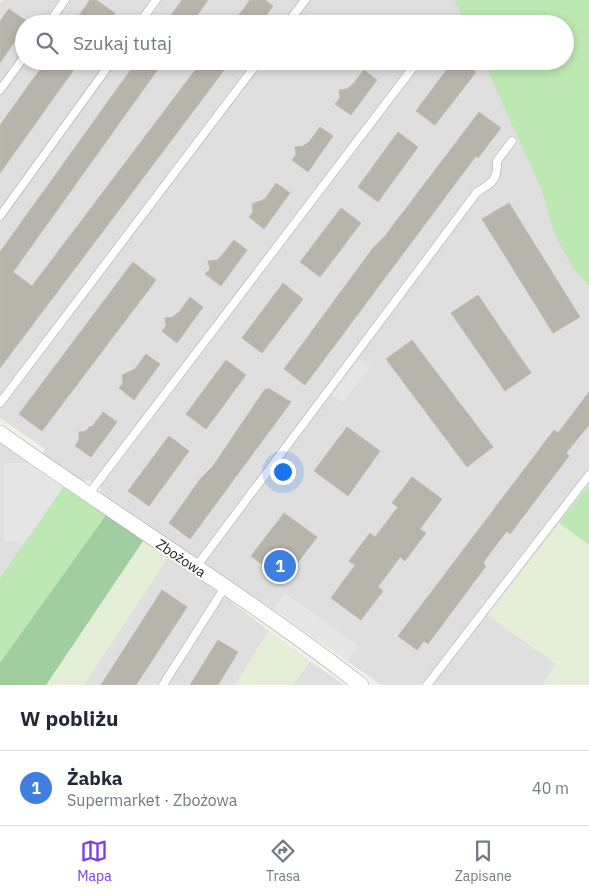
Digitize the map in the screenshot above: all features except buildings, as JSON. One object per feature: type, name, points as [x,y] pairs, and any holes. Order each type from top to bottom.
[{"type":"street","name":"Zbożowa","points":[[0,433],[87,496],[225,587],[361,685]]},
{"type":"lane","points":[[54,15],[64,0]]},
{"type":"lane","points":[[145,15],[156,0]]},
{"type":"lane","points":[[294,15],[305,0]]},
{"type":"lane","points":[[0,90],[15,69]]},
{"type":"lane","points":[[0,216],[105,70]]},
{"type":"lane","points":[[0,403],[252,70]]},
{"type":"lane","points":[[87,496],[411,70]]},
{"type":"lane","points":[[196,567],[477,192],[490,184],[498,174],[497,161],[512,141]]},
{"type":"lane","points":[[427,685],[589,475]]},
{"type":"lane","points":[[163,685],[225,587]]},
{"type":"shaded area","points":[[4,0],[454,0],[461,15],[15,15],[15,70],[487,70],[541,189],[555,236],[572,267],[589,286],[589,485],[488,615],[556,664],[542,685],[381,685],[347,661],[358,646],[285,594],[274,610],[102,497],[100,487],[90,481],[79,482],[42,454],[45,449],[0,418],[0,3]]},
{"type":"shaded area","points":[[359,359],[370,367],[343,402],[332,395]]},
{"type":"shaded area","points":[[0,442],[228,599],[269,631],[235,685],[0,685]]},
{"type":"shaded area","points":[[4,463],[30,463],[64,486],[23,545],[16,541],[4,542]]},
{"type":"shaded area","points":[[284,594],[358,646],[347,661],[274,610]]},
{"type":"shaded area","points":[[310,661],[344,685],[293,685]]},
{"type":"green space","points":[[454,0],[589,0],[589,286],[572,267],[555,236],[541,189],[487,70],[574,70],[574,15],[461,15]]},
{"type":"green space","points":[[589,485],[589,545],[559,523]]},
{"type":"green space","points":[[64,486],[106,515],[0,663],[0,578]]},
{"type":"green space","points":[[106,515],[143,541],[46,685],[0,685],[0,663]]},
{"type":"green space","points":[[559,523],[589,545],[589,685],[542,685],[556,664],[488,615]]},
{"type":"green space","points":[[143,541],[168,558],[84,685],[46,685]]},
{"type":"green space","points":[[269,631],[310,661],[293,685],[235,685]]},
{"type":"place","name":"Żabka","points":[[280,566]]}]
